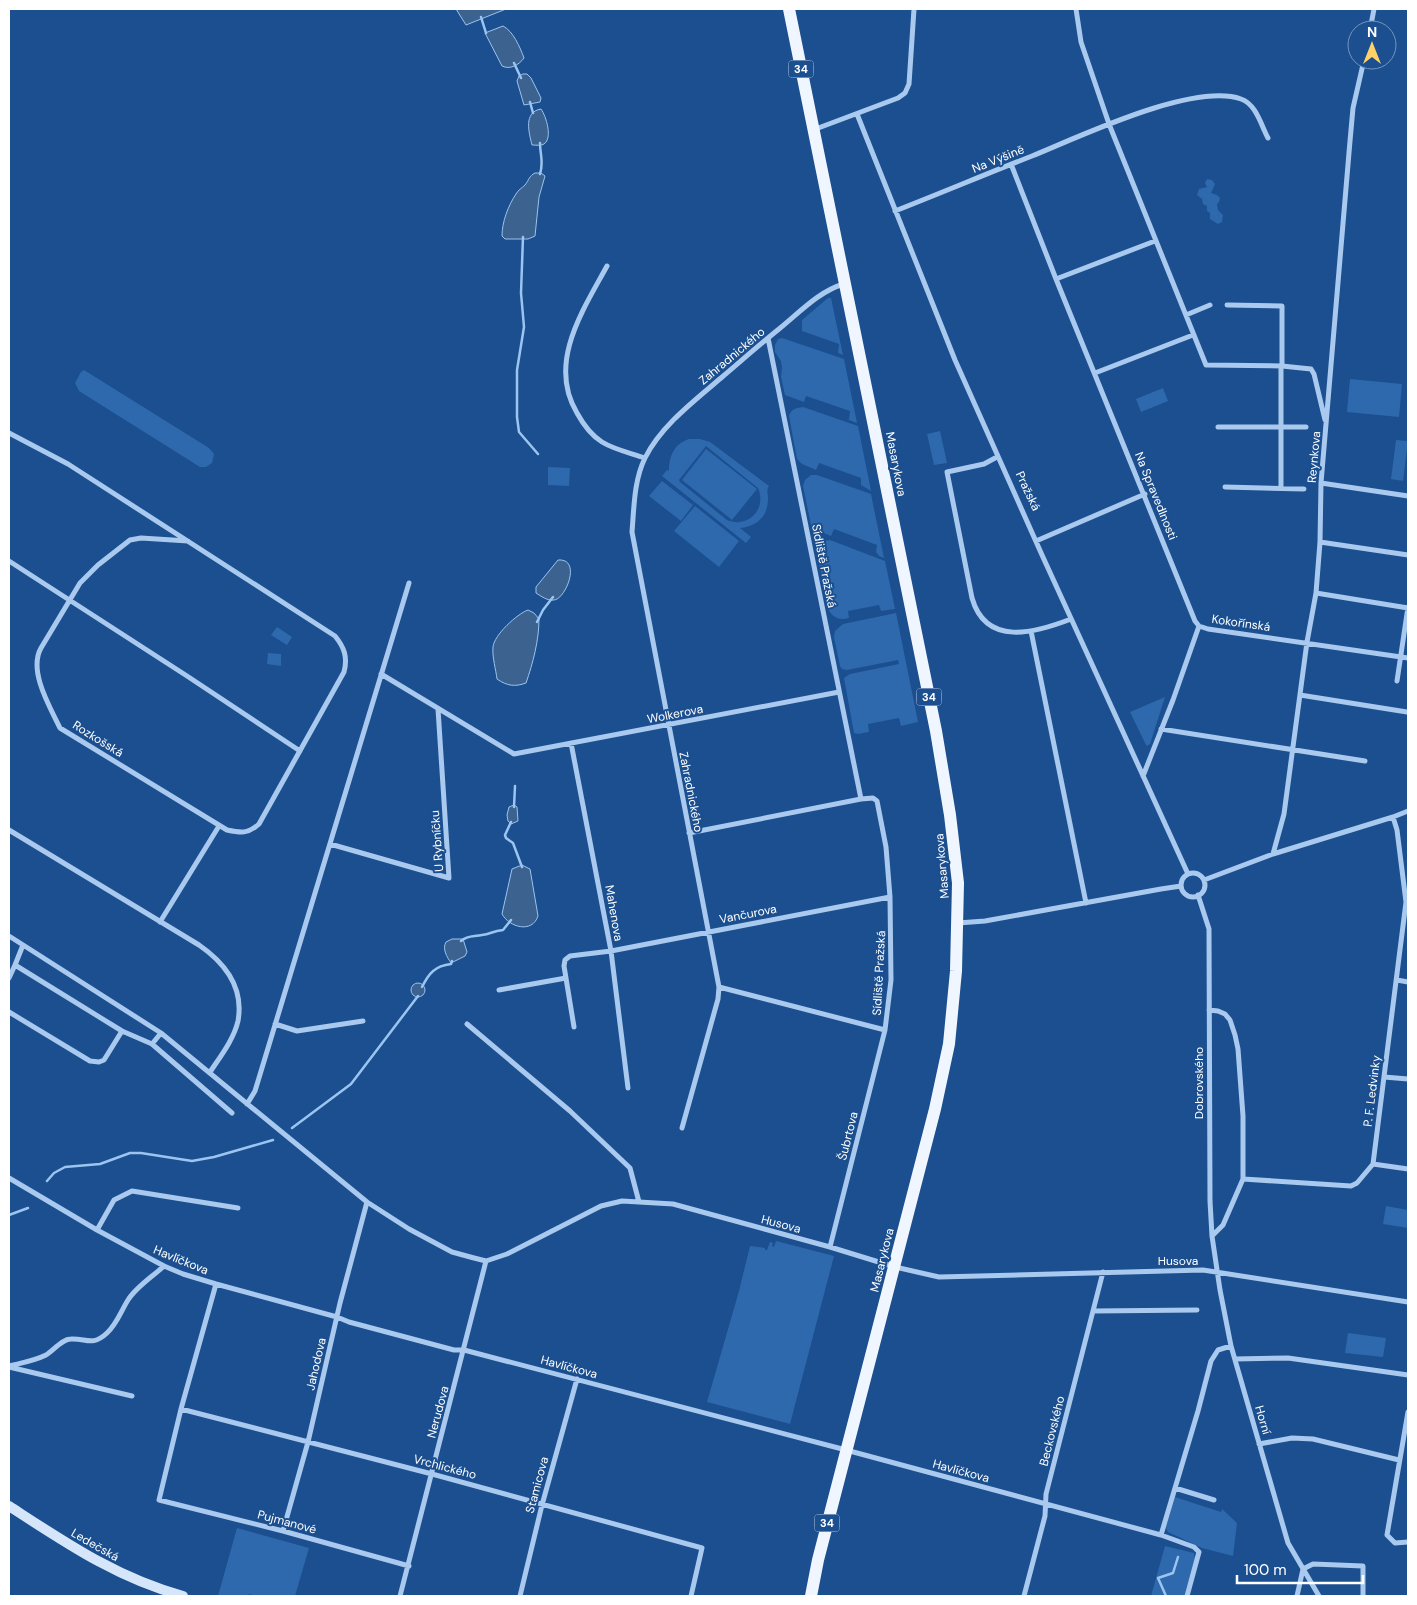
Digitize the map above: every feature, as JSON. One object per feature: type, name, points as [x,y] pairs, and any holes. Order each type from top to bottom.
[{"type":"main road","name":"34","points":[[788,9],[813,130]]},
{"type":"main road","points":[[793,29],[798,9]]},
{"type":"main road","name":"Masarykova","points":[[811,1596],[818,1560],[846,1450],[936,1109],[945,1064],[954,994],[958,922],[956,860],[945,782],[813,130]]},
{"type":"main road","name":"Ledečská","points":[[9,1506],[107,1567],[134,1580],[176,1595]]},
{"type":"street","points":[[813,130],[898,98],[905,93],[908,84],[914,9]]},
{"type":"street","points":[[1076,9],[1081,42],[1109,124],[1206,365],[1281,366],[1311,369],[1314,374],[1326,426]]},
{"type":"street","name":"Reynkova","points":[[1273,854],[1284,814],[1307,642],[1316,593],[1320,542],[1321,484],[1353,108],[1362,70]]},
{"type":"street","name":"Na Výšině","points":[[895,211],[1109,124],[1162,106],[1205,96],[1221,95],[1242,99],[1252,106],[1268,138]]},
{"type":"street","name":"Pražská","points":[[857,114],[955,360],[997,457],[1188,874]]},
{"type":"street","name":"Na Spravedlnosti","points":[[1011,164],[1195,621],[1199,626]]},
{"type":"street","points":[[1056,279],[1155,240]]},
{"type":"street","points":[[607,266],[569,345],[565,365],[568,393],[571,404],[579,417],[589,431],[599,440],[645,458]]},
{"type":"street","name":"Zahradnického","points":[[682,1128],[718,999],[719,987],[632,532],[636,490],[645,458],[659,437],[675,420],[701,395],[825,292],[845,284]]},
{"type":"street","points":[[1186,315],[1210,305]]},
{"type":"street","points":[[1227,305],[1282,306],[1281,488]]},
{"type":"street","points":[[1095,373],[1193,335]]},
{"type":"street","name":"Sídliště Pražská","points":[[768,338],[860,799],[875,799],[878,804],[886,847],[890,897],[891,980],[885,1030]]},
{"type":"street","points":[[1218,426],[1306,427]]},
{"type":"street","name":"Rozkošská","points":[[9,433],[68,464],[188,541],[335,636],[341,644],[346,658],[344,672],[259,824],[250,832],[240,833],[219,826],[60,728],[44,694],[37,672],[37,656],[68,600],[86,577],[130,540],[141,538],[188,541]]},
{"type":"street","points":[[997,457],[984,464],[947,472],[972,598],[981,617],[994,628],[1009,632],[1031,631],[1071,619]]},
{"type":"street","points":[[1321,484],[1408,496]]},
{"type":"street","points":[[1225,487],[1304,488]]},
{"type":"street","points":[[1036,541],[1145,494]]},
{"type":"street","points":[[1320,542],[1408,555]]},
{"type":"street","points":[[9,561],[188,676],[300,751]]},
{"type":"street","points":[[247,1104],[255,1091],[409,583]]},
{"type":"street","points":[[1316,593],[1408,607],[1396,681]]},
{"type":"street","name":"Kokořínská","points":[[1143,776],[1199,626],[1208,629],[1408,658]]},
{"type":"street","points":[[1031,631],[1086,903]]},
{"type":"street","points":[[381,674],[438,710]]},
{"type":"street","name":"Wolkerova","points":[[438,710],[514,754],[839,692]]},
{"type":"street","points":[[1300,695],[1407,712]]},
{"type":"street","name":"U Rybníčku","points":[[330,844],[449,878],[438,710]]},
{"type":"street","points":[[1162,729],[1365,761]]},
{"type":"street","name":"Mahenova","points":[[572,743],[611,951],[628,1088]]},
{"type":"street","points":[[689,833],[860,799]]},
{"type":"street","points":[[1204,880],[1273,854],[1393,818],[1408,811]]},
{"type":"street","name":"P. F. Ledvinky","points":[[1243,1179],[1351,1186],[1357,1184],[1372,1164],[1407,902],[1397,830],[1393,818]]},
{"type":"street","points":[[160,922],[219,826]]},
{"type":"street","points":[[9,830],[160,922],[212,955],[224,966],[232,978],[236,992],[239,1007],[238,1022],[230,1040],[210,1072]]},
{"type":"street","points":[[1188,874],[1198,874],[1204,880],[1204,889],[1198,895],[1187,895],[1181,886],[1183,879],[1188,874]]},
{"type":"street","points":[[958,922],[985,921],[1161,888],[1181,886]]},
{"type":"street","name":"Dobrovského","points":[[1198,895],[1209,929],[1210,1194],[1212,1236],[1217,1272]]},
{"type":"street","name":"Vančurova","points":[[566,978],[565,960],[570,956],[611,951],[890,897]]},
{"type":"street","points":[[9,936],[161,1034],[210,1072],[367,1202],[409,1229],[452,1252],[486,1261]]},
{"type":"street","points":[[9,978],[24,946]]},
{"type":"street","points":[[15,964],[122,1031],[152,1044],[232,1113]]},
{"type":"street","points":[[499,990],[566,978],[574,1027]]},
{"type":"street","points":[[1397,980],[1408,982]]},
{"type":"street","points":[[719,987],[885,1030]]},
{"type":"street","points":[[1209,1010],[1225,1014],[1230,1020],[1237,1042],[1243,1116],[1243,1179],[1223,1225],[1212,1236]]},
{"type":"street","points":[[9,1012],[94,1062],[104,1060],[122,1031]]},
{"type":"street","points":[[275,1024],[297,1031],[363,1021]]},
{"type":"street","points":[[466,1024],[556,1099],[630,1168],[639,1202]]},
{"type":"street","name":"Šubrtova","points":[[830,1247],[885,1030]]},
{"type":"street","points":[[152,1044],[161,1034]]},
{"type":"street","points":[[1384,1077],[1408,1080]]},
{"type":"street","points":[[1372,1164],[1408,1169]]},
{"type":"street","name":"Havlíčkova","points":[[9,1178],[97,1230],[164,1266],[216,1284],[454,1350],[464,1350],[577,1379],[1161,1535],[1194,1547],[1199,1552],[1188,1596]]},
{"type":"street","points":[[97,1230],[114,1200],[132,1191],[238,1208]]},
{"type":"street","name":"Husova","points":[[486,1261],[507,1254],[601,1206],[622,1201],[673,1204],[895,1267],[945,1277],[1103,1272],[1217,1272],[1408,1302]]},
{"type":"street","name":"Jahodova","points":[[283,1531],[308,1442],[340,1303],[367,1202]]},
{"type":"street","name":"Nerudova","points":[[400,1596],[486,1261]]},
{"type":"street","points":[[9,1367],[45,1355],[64,1341],[72,1338],[85,1341],[96,1340],[106,1335],[114,1326],[128,1299],[164,1266]]},
{"type":"street","name":"Beckovského","points":[[1024,1596],[1045,1516],[1046,1494],[1103,1272]]},
{"type":"street","name":"Horní","points":[[1217,1272],[1231,1346],[1288,1543],[1319,1596]]},
{"type":"street","points":[[181,1410],[216,1284]]},
{"type":"street","points":[[1093,1312],[1197,1310]]},
{"type":"street","points":[[1161,1535],[1198,1412],[1211,1360],[1218,1350],[1231,1346]]},
{"type":"street","points":[[1235,1359],[1288,1358],[1408,1374]]},
{"type":"street","points":[[9,1367],[132,1396]]},
{"type":"street","name":"Stamicova","points":[[520,1596],[542,1505],[577,1379]]},
{"type":"street","name":"Vrchlického","points":[[181,1410],[432,1474],[702,1548],[691,1596]]},
{"type":"street","name":"Pujmanové","points":[[181,1410],[159,1500],[283,1531],[409,1566]]},
{"type":"street","points":[[1408,1412],[1387,1535],[1395,1543],[1408,1542]]},
{"type":"street","points":[[1259,1444],[1292,1438],[1313,1439],[1400,1460]]},
{"type":"street","points":[[1175,1488],[1214,1500]]},
{"type":"street","points":[[1297,1596],[1303,1570],[1313,1564],[1363,1566],[1364,1596]]},
{"type":"shaded area","points":[[456,9],[506,9],[466,25]]},
{"type":"shaded area","points":[[503,26],[513,35],[524,58],[520,63],[511,67],[502,66],[485,33]]},
{"type":"shaded area","points":[[527,74],[531,78],[541,98],[540,102],[524,105],[517,81],[519,76]]},
{"type":"shaded area","points":[[541,109],[547,122],[547,141],[543,145],[532,145],[529,119],[535,111]]},
{"type":"shaded area","points":[[541,173],[545,176],[539,197],[535,236],[528,239],[505,239],[502,236],[502,231],[508,209],[517,193],[531,175]]},
{"type":"shaded area","points":[[1207,179],[1212,180],[1215,184],[1211,193],[1220,198],[1217,204],[1218,210],[1223,215],[1222,222],[1218,224],[1210,219],[1207,206],[1203,204],[1202,199],[1197,195],[1199,189],[1207,187],[1205,183]]},
{"type":"shaded area","points":[[828,298],[831,298],[843,355],[838,353],[839,344],[802,331],[802,320]]},
{"type":"shaded area","points":[[782,338],[844,359],[857,423],[849,420],[850,411],[806,396],[804,402],[785,395],[781,377],[781,361],[775,352],[775,345],[778,339]]},
{"type":"shaded area","points":[[84,370],[209,448],[214,454],[212,463],[206,467],[200,467],[79,391],[75,383]]},
{"type":"shaded area","points":[[1350,379],[1402,384],[1399,417],[1347,412]]},
{"type":"shaded area","points":[[1163,388],[1168,401],[1141,412],[1136,399]]},
{"type":"shaded area","points":[[803,407],[858,426],[871,491],[861,485],[861,478],[819,463],[816,470],[802,464],[797,459],[789,416],[794,409]]},
{"type":"shaded area","points":[[940,431],[947,463],[934,465],[927,434]]},
{"type":"shaded area","points":[[700,439],[710,442],[769,486],[767,490],[768,504],[764,515],[752,525],[740,528],[751,537],[746,543],[662,476],[667,470],[669,471],[673,451],[684,441]],"holes":[[[706,446],[758,488],[760,503],[754,515],[742,522],[735,522],[727,520],[679,480]]]},
{"type":"shaded area","points":[[1396,440],[1408,441],[1403,481],[1391,479]]},
{"type":"shaded area","points":[[706,449],[757,489],[732,520],[682,480]]},
{"type":"shaded area","points":[[548,467],[570,468],[569,486],[548,485]]},
{"type":"shaded area","points":[[811,475],[817,475],[871,494],[884,558],[876,552],[877,545],[834,529],[831,536],[816,530],[811,525],[803,486],[805,480]]},
{"type":"shaded area","points":[[662,481],[693,505],[681,521],[649,496]]},
{"type":"shaded area","points":[[695,506],[739,541],[719,567],[674,531]]},
{"type":"shaded area","points":[[830,540],[885,561],[895,609],[881,611],[879,605],[848,611],[849,618],[843,619],[831,614],[816,550],[822,542]]},
{"type":"shaded area","points":[[558,560],[565,561],[569,565],[570,579],[559,598],[549,600],[536,593],[536,587]]},
{"type":"shaded area","points":[[528,610],[539,619],[538,635],[526,683],[515,685],[504,683],[497,679],[494,642],[507,626]]},
{"type":"shaded area","points":[[896,613],[918,722],[901,726],[899,718],[868,724],[869,732],[854,733],[844,678],[850,674],[899,664],[898,660],[847,670],[842,669],[834,637],[835,631],[843,624]]},
{"type":"shaded area","points":[[277,627],[292,637],[287,645],[271,635]]},
{"type":"shaded area","points":[[268,653],[281,654],[281,666],[267,664]]},
{"type":"shaded area","points":[[1165,697],[1150,744],[1147,746],[1130,712]]},
{"type":"shaded area","points":[[514,805],[517,807],[518,821],[511,824],[508,821],[507,815],[509,807]]},
{"type":"shaded area","points":[[522,865],[530,869],[538,916],[535,922],[526,927],[515,925],[505,919],[502,914],[512,869]]},
{"type":"shaded area","points":[[452,939],[463,939],[467,952],[465,956],[451,963],[445,947],[446,942]]},
{"type":"shaded area","points":[[415,983],[421,983],[425,990],[421,997],[415,997],[411,993],[411,987]]},
{"type":"shaded area","points":[[1386,1206],[1408,1210],[1408,1228],[1383,1224]]},
{"type":"shaded area","points":[[776,1241],[834,1256],[790,1424],[707,1402],[750,1246],[767,1250],[770,1242],[773,1243],[772,1246],[774,1247]]},
{"type":"shaded area","points":[[1348,1333],[1386,1338],[1383,1357],[1345,1353]]},
{"type":"shaded area","points":[[1175,1497],[1221,1512],[1222,1509],[1237,1523],[1233,1556],[1202,1548],[1168,1532],[1166,1528]]},
{"type":"shaded area","points":[[237,1528],[309,1548],[295,1596],[256,1596],[249,1594],[248,1596],[218,1596]]},
{"type":"shaded area","points":[[1165,1546],[1194,1553],[1195,1559],[1184,1596],[1151,1596]]},
{"type":"waterway","points":[[481,17],[486,33]]},
{"type":"waterway","points":[[514,63],[521,78]]},
{"type":"waterway","points":[[530,102],[533,113]]},
{"type":"waterway","points":[[540,143],[542,162],[540,174]]},
{"type":"waterway","points":[[523,237],[521,293],[524,327],[517,370],[517,417],[519,432],[538,454]]},
{"type":"waterway","points":[[537,622],[553,597]]},
{"type":"waterway","points":[[514,807],[515,786]]},
{"type":"waterway","points":[[511,822],[505,835],[513,843],[522,867]]},
{"type":"waterway","points":[[461,941],[469,937],[503,930],[511,920]]},
{"type":"waterway","points":[[422,987],[433,971],[441,966],[451,964],[452,961]]},
{"type":"waterway","points":[[292,1128],[351,1084],[418,996]]},
{"type":"waterway","points":[[47,1181],[54,1173],[65,1167],[100,1164],[130,1153],[192,1161],[214,1157],[273,1140]]},
{"type":"waterway","points":[[9,1215],[28,1208]]},
{"type":"waterway","points":[[1166,1596],[1158,1578],[1173,1573],[1178,1557]]}]
